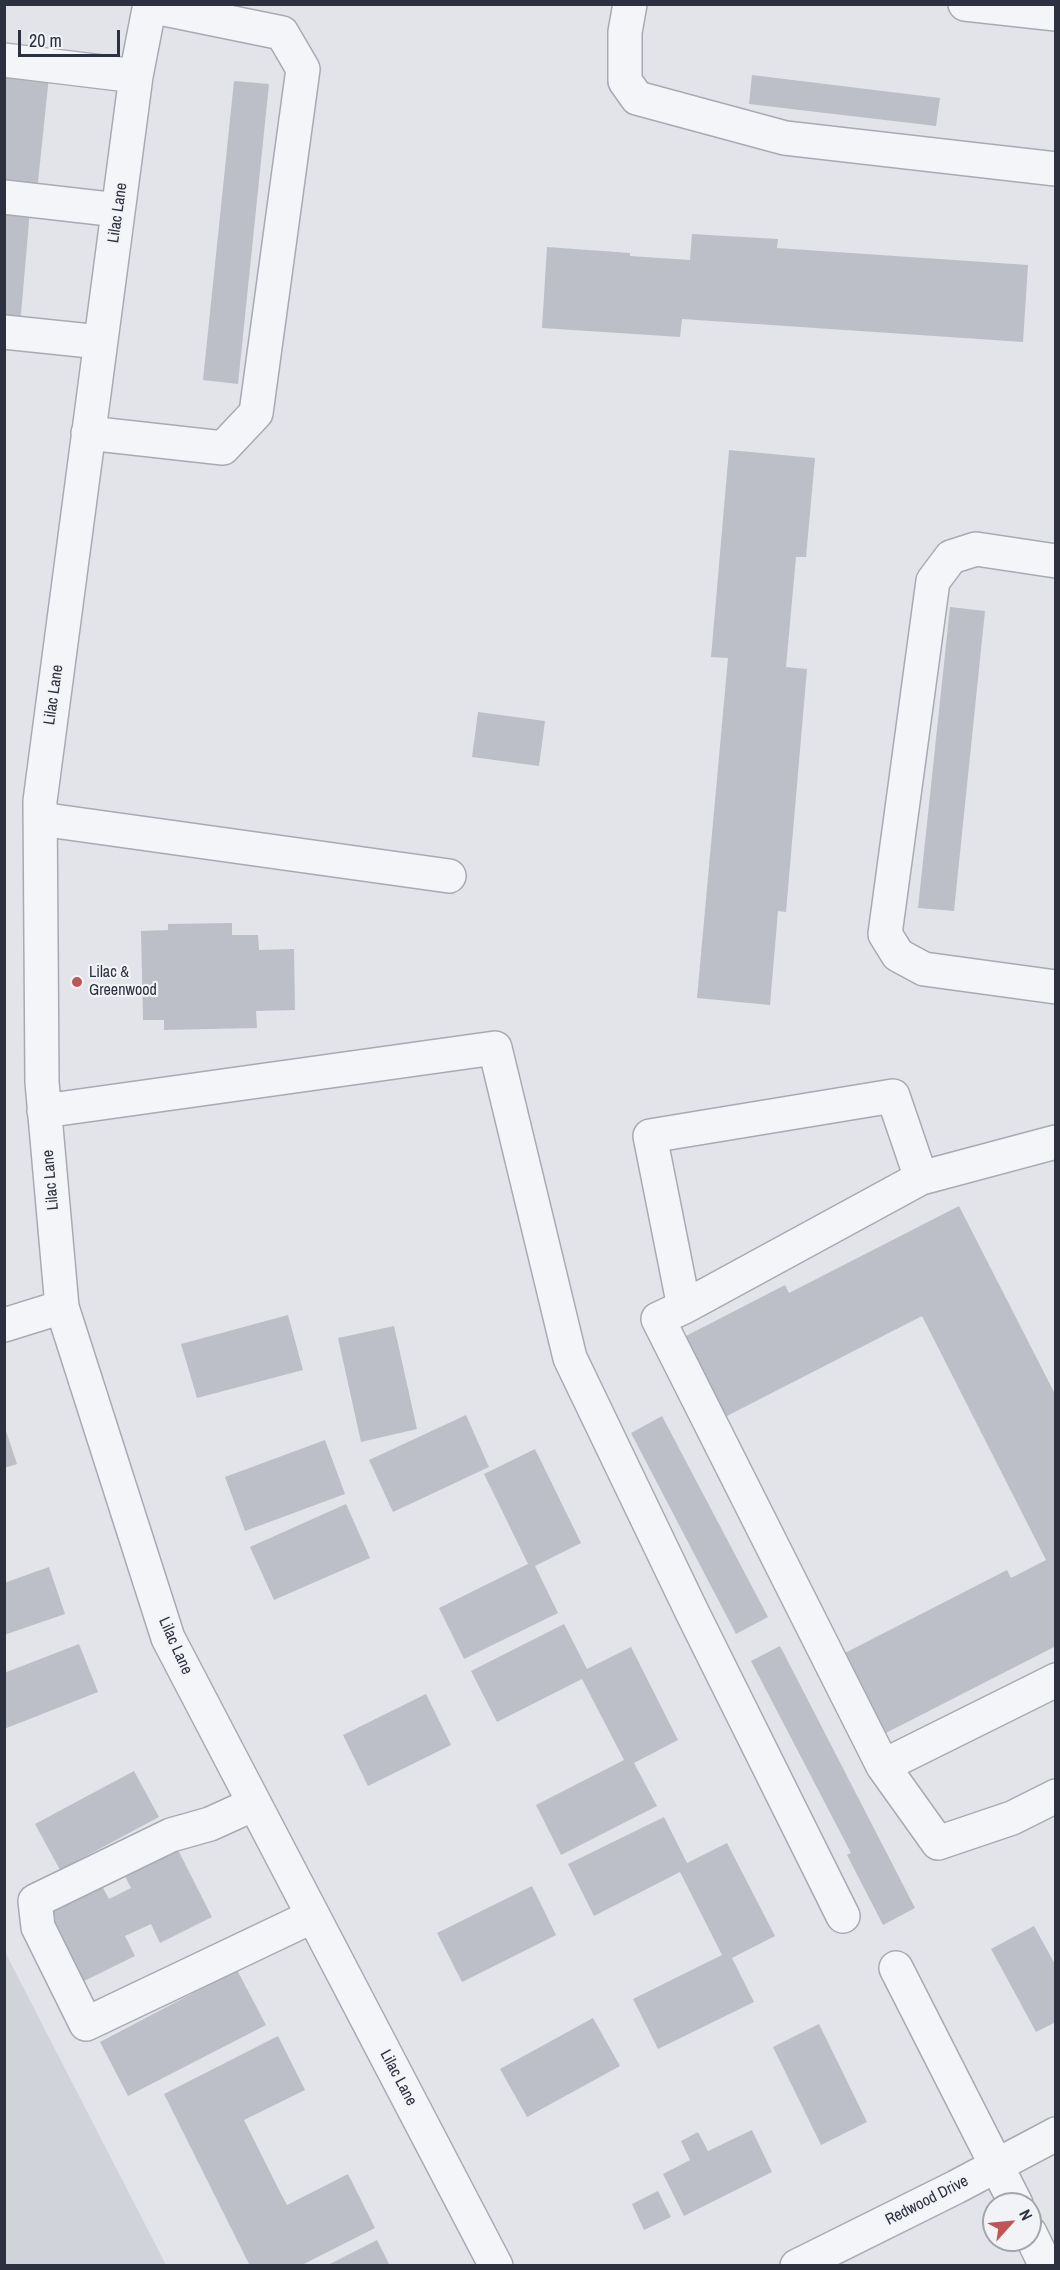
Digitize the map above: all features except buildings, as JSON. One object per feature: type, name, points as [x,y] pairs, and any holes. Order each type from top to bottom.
[{"type":"street","points":[[630,4],[625,32],[625,81],[637,98],[785,138],[1056,169]]},
{"type":"street","points":[[966,4],[1056,14]]},
{"type":"street","points":[[88,433],[223,448],[256,412],[303,69],[282,33],[150,5]]},
{"type":"street","name":"Lilac Lane","points":[[150,5],[136,76],[40,801],[42,1082],[62,1308],[168,1638],[496,2265]]},
{"type":"street","points":[[4,60],[136,76]]},
{"type":"street","points":[[4,197],[118,210]]},
{"type":"street","points":[[4,332],[100,342]]},
{"type":"street","points":[[1056,561],[976,549],[951,557],[933,581],[885,934],[898,955],[924,969],[1056,987]]},
{"type":"street","points":[[40,819],[449,876]]},
{"type":"street","points":[[45,1111],[495,1048],[570,1358],[697,1623],[843,1916]]},
{"type":"street","points":[[684,1307],[650,1136],[893,1096],[921,1179]]},
{"type":"street","points":[[1056,1142],[921,1179],[658,1319],[884,1766],[938,1842],[1012,1818],[1056,1796]]},
{"type":"street","points":[[4,1325],[62,1308]]},
{"type":"street","points":[[884,1766],[1056,1680]]},
{"type":"street","points":[[254,1804],[210,1824],[171,1835],[35,1901],[38,1927],[86,2024],[314,1916]]},
{"type":"street","points":[[896,1968],[1010,2192]]},
{"type":"street","name":"Redwood Drive","points":[[797,2265],[1056,2134]]},
{"type":"shaded area","points":[[5,1952],[166,2265],[5,2265]]},
{"type":"place","name":"Lilac & Greenwood","points":[[77,982]]}]
